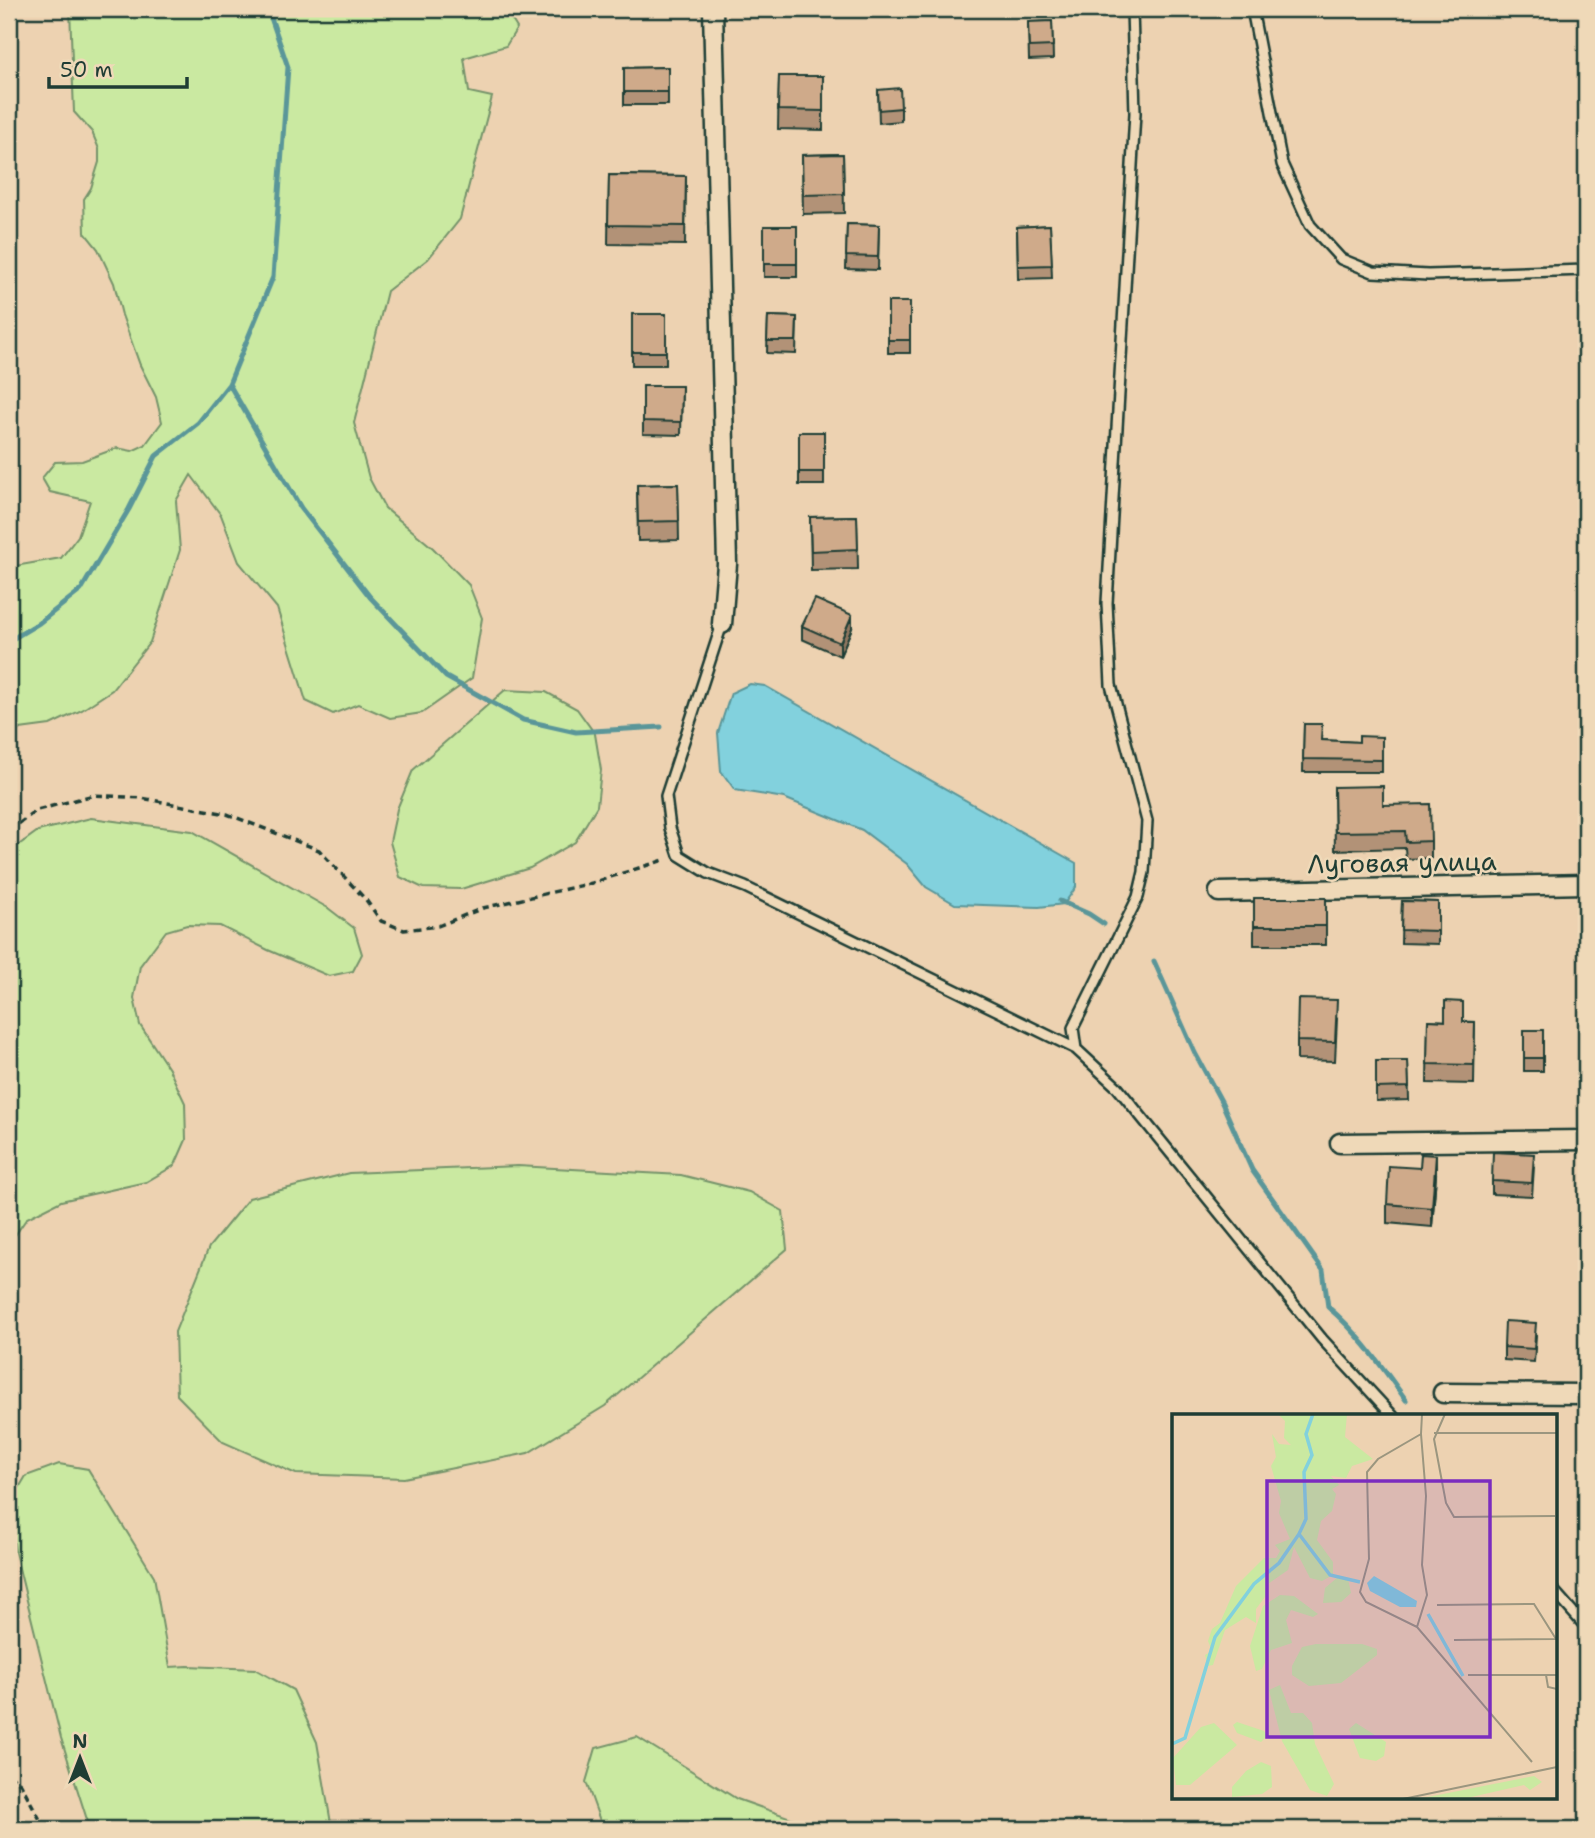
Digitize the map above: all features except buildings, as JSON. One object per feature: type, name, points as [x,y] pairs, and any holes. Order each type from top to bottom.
[{"type":"street","points":[[713,9],[727,564],[722,624]]},
{"type":"street","name":"Луговая улица","points":[[1219,892],[1586,884]]},
{"type":"street","points":[[1340,1143],[1586,1140]]},
{"type":"street","points":[[1443,1393],[1586,1394]]},
{"type":"lane","points":[[1076,1049],[1073,1028],[1139,897],[1144,872],[1147,821],[1111,685],[1107,603],[1135,113],[1132,9]]},
{"type":"lane","points":[[1252,9],[1282,164],[1310,225],[1341,259],[1373,272],[1428,275],[1586,270]]},
{"type":"lane","points":[[722,624],[666,796],[670,828],[679,855],[708,873],[746,887],[1076,1049],[1116,1087],[1322,1339],[1391,1414]]},
{"type":"lane","points":[[1556,1593],[1586,1627]]},
{"type":"path","points":[[9,831],[37,810],[94,795],[141,798],[227,814],[318,850],[366,900],[381,921],[404,930],[438,926],[483,908],[592,883],[679,855]]},
{"type":"path","points":[[9,1774],[21,1784],[45,1829]]},
{"type":"green space","points":[[70,9],[498,9],[507,12],[517,28],[506,46],[464,58],[469,92],[492,97],[460,219],[428,259],[387,291],[354,423],[369,478],[385,508],[433,548],[469,585],[482,618],[472,678],[422,713],[390,718],[358,704],[333,714],[306,701],[277,608],[239,562],[221,515],[191,475],[176,501],[180,550],[150,642],[112,690],[82,710],[50,725],[20,729],[9,738],[9,567],[61,558],[78,536],[90,501],[50,492],[42,478],[55,462],[82,461],[117,448],[132,451],[145,445],[162,422],[156,397],[140,365],[122,315],[114,283],[98,249],[85,233],[84,199],[91,188],[99,162],[99,149],[92,132],[74,112]]},
{"type":"green space","points":[[505,690],[546,692],[577,709],[595,734],[601,770],[597,806],[575,842],[530,868],[461,889],[423,888],[400,877],[390,842],[397,809],[413,770]]},
{"type":"green space","points":[[91,818],[192,831],[328,908],[354,928],[362,954],[353,971],[329,976],[220,926],[187,925],[166,931],[140,966],[134,998],[140,1025],[169,1069],[185,1103],[186,1140],[175,1165],[146,1182],[61,1201],[27,1218],[9,1244],[9,852],[38,831]]},
{"type":"green space","points":[[518,1166],[681,1175],[749,1192],[783,1211],[787,1249],[605,1406],[528,1453],[404,1478],[296,1474],[223,1442],[177,1395],[175,1332],[209,1247],[249,1198],[349,1173]]},
{"type":"green space","points":[[59,1464],[88,1469],[154,1576],[170,1667],[255,1669],[293,1690],[317,1742],[332,1829],[90,1829],[61,1738],[15,1552],[10,1503],[26,1476]]},
{"type":"green space","points":[[637,1737],[737,1799],[822,1829],[603,1829],[586,1782],[596,1748]]},
{"type":"water","points":[[750,684],[765,686],[1076,863],[1076,887],[1064,904],[1039,907],[955,904],[926,887],[907,864],[862,830],[784,798],[735,790],[721,771],[718,733],[731,693]]},
{"type":"waterway","points":[[9,641],[39,623],[81,590],[129,509],[156,456],[198,423],[229,384],[273,277],[288,67],[268,9]]},
{"type":"waterway","points":[[229,384],[301,508],[370,597],[446,677],[523,720],[576,732],[661,727]]},
{"type":"waterway","points":[[1060,901],[1104,924]]},
{"type":"waterway","points":[[1154,961],[1252,1170],[1323,1270],[1328,1307],[1360,1339],[1406,1400]]}]
